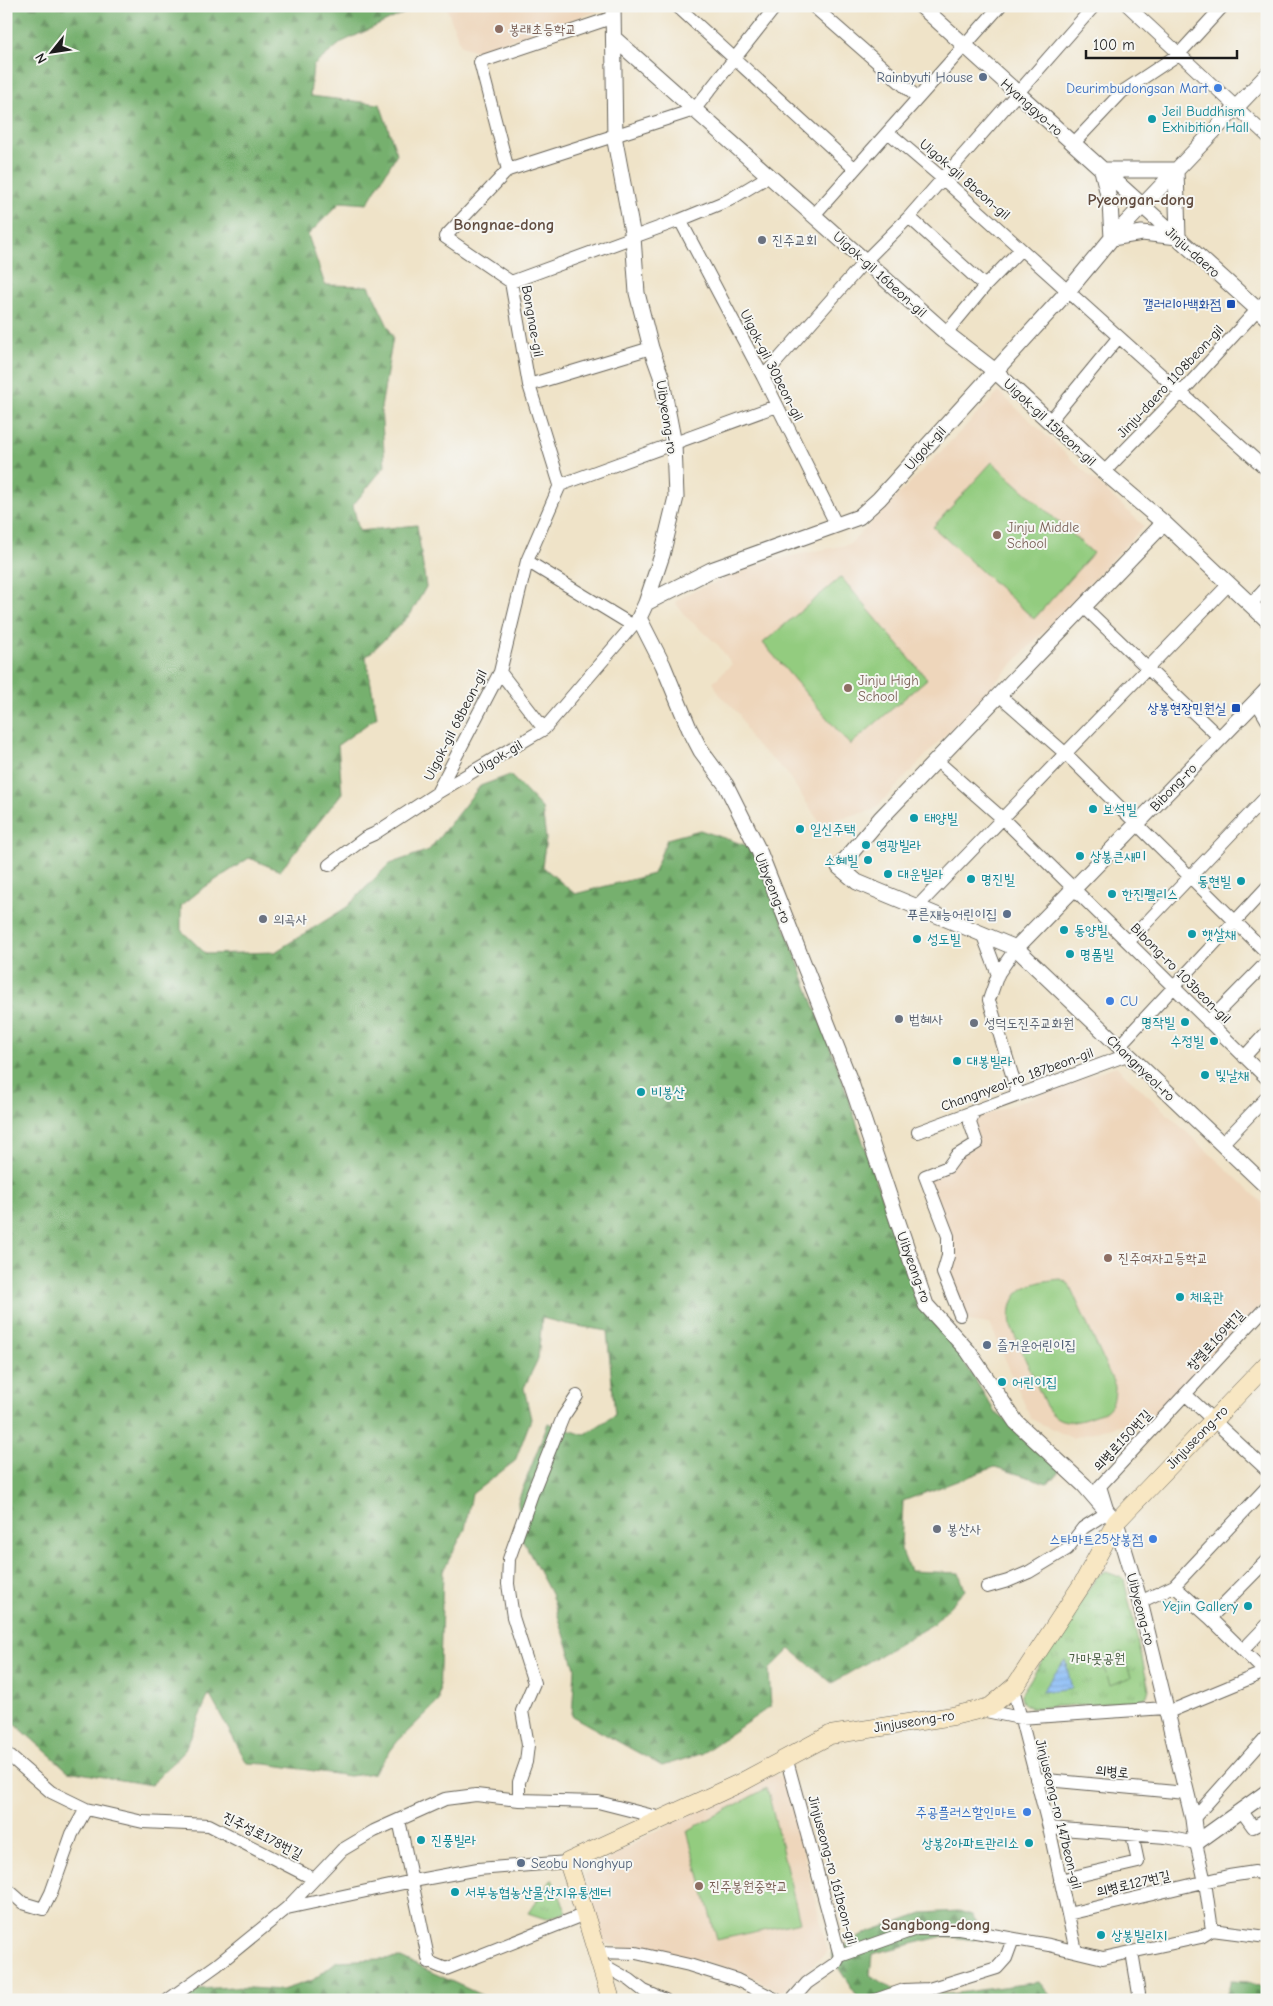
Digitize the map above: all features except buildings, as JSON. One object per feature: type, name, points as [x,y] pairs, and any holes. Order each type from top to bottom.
[{"type":"main road","name":"Jinjuseong-ro","points":[[568,1862],[742,1782],[830,1735],[953,1716],[990,1707],[1016,1685],[1084,1583],[1112,1517],[1213,1420],[1267,1364]]},
{"type":"main road","points":[[568,1862],[598,1957],[606,1997]]},
{"type":"street","points":[[677,6],[855,169]]},
{"type":"street","points":[[614,12],[480,62],[508,170],[694,110],[776,6]]},
{"type":"street","points":[[813,6],[918,98]]},
{"type":"street","name":"Hyanggyo-ro","points":[[921,6],[1142,207]]},
{"type":"street","points":[[814,214],[1000,6]]},
{"type":"street","points":[[763,377],[865,261],[909,217],[1094,6]]},
{"type":"street","points":[[1128,6],[1267,136]]},
{"type":"street","points":[[1073,144],[1122,92],[1179,54],[1223,6]]},
{"type":"street","name":"Uibyeong-ro","points":[[614,12],[615,141],[633,237],[637,293],[651,348],[661,376],[674,444],[676,497],[662,555],[646,603],[635,622],[663,665],[689,728],[701,751],[726,785],[758,851],[852,1086],[926,1305],[968,1351],[1016,1422],[1084,1485],[1112,1517],[1140,1602],[1193,1819],[1196,1843]]},
{"type":"street","name":"Uigok-gil 16beon-gil","points":[[615,39],[946,333],[995,371]]},
{"type":"street","points":[[1142,207],[1267,75]]},
{"type":"street","name":"Uigok-gil 8beon-gil","points":[[888,132],[942,178],[1267,470]]},
{"type":"street","name":"Bongnae-gil","points":[[508,170],[445,237],[511,282],[529,385],[560,485]]},
{"type":"street","points":[[1102,170],[1176,170],[1178,237],[1142,233],[1112,238],[1110,203],[1102,170]]},
{"type":"street","points":[[511,282],[729,200],[769,176]]},
{"type":"street","name":"Jinju-daero","points":[[1142,207],[1263,309]]},
{"type":"street","name":"Uigok-gil","points":[[646,603],[711,570],[859,517],[879,499],[1068,291],[1112,238],[1142,207]]},
{"type":"street","points":[[909,217],[985,286]]},
{"type":"street","name":"Uigok-gil 30beon-gil","points":[[680,220],[763,377],[836,524]]},
{"type":"street","points":[[946,333],[985,286],[1021,249]]},
{"type":"street","name":"Jinju-daero 1108beon-gil","points":[[1104,472],[1263,309]]},
{"type":"street","points":[[1049,422],[1118,338]]},
{"type":"street","points":[[529,385],[651,348]]},
{"type":"street","name":"Uigok-gil 15beon-gil","points":[[995,371],[1104,472],[1164,523],[1267,620]]},
{"type":"street","points":[[544,729],[500,672],[527,560],[560,485],[776,406]]},
{"type":"street","points":[[936,760],[1164,523]]},
{"type":"street","points":[[527,560],[635,622]]},
{"type":"street","points":[[917,907],[1229,584]]},
{"type":"street","points":[[1250,605],[1267,587]]},
{"type":"street","points":[[1083,606],[1220,738]]},
{"type":"street","name":"Uigok-gil","points":[[329,865],[365,838],[436,793],[544,729],[635,622]]},
{"type":"street","name":"Uigok-gil 68beon-gil","points":[[436,793],[500,672]]},
{"type":"street","name":"Bibong-ro","points":[[1016,948],[1267,690]]},
{"type":"street","points":[[999,695],[1066,754],[1267,953]]},
{"type":"street","points":[[1256,702],[1267,720]]},
{"type":"street","name":"Bibong-ro 103beon-gil","points":[[936,760],[1003,819],[1267,1078]]},
{"type":"street","name":"Changnyeol-ro","points":[[936,760],[857,844],[839,867],[856,882],[1016,948],[1267,1187]]},
{"type":"street","points":[[1128,942],[1267,796]]},
{"type":"street","points":[[1123,1050],[1173,987],[1267,887]]},
{"type":"street","points":[[982,933],[998,976]]},
{"type":"street","points":[[1016,948],[998,976],[989,1000],[1018,1094]]},
{"type":"street","points":[[1208,1022],[1267,962]]},
{"type":"street","points":[[1244,1056],[1267,1032]]},
{"type":"street","name":"Changnyeol-ro 187beon-gil","points":[[918,1132],[1018,1094],[1123,1050]]},
{"type":"street","points":[[1222,1144],[1267,1097]]},
{"type":"street","points":[[960,1315],[943,1273],[948,1256],[948,1236],[925,1176],[948,1167],[956,1156],[978,1143],[970,1123],[974,1111]]},
{"type":"street","name":"창렬로169번길","points":[[1185,1394],[1267,1306]]},
{"type":"street","points":[[1185,1394],[1267,1470]]},
{"type":"street","name":"의병로150번길","points":[[1112,1517],[1100,1486],[1185,1394]]},
{"type":"street","points":[[519,1800],[519,1782],[526,1762],[528,1745],[522,1711],[534,1683],[513,1617],[508,1584],[509,1559],[532,1494],[563,1417],[577,1396]]},
{"type":"street","points":[[1140,1602],[1174,1586],[1267,1487]]},
{"type":"street","points":[[987,1587],[1029,1572],[1067,1549],[1084,1528],[1112,1517]]},
{"type":"street","points":[[1210,1618],[1267,1560]]},
{"type":"street","points":[[980,1709],[1020,1718],[1166,1710],[1266,1673],[1174,1586]]},
{"type":"street","points":[[1243,1650],[1267,1625]]},
{"type":"street","name":"Jinjuseong-ro 147beon-gil","points":[[1016,1685],[1013,1688],[1049,1828],[1076,1951]]},
{"type":"street","points":[[1193,1819],[1267,1736]]},
{"type":"street","name":"진주성로178번길","points":[[6,1753],[51,1792],[86,1809],[143,1822],[209,1825],[314,1879]]},
{"type":"street","name":"Jinjuseong-ro 161beon-gil","points":[[786,1757],[840,1956],[836,1963],[808,1983],[792,2000]]},
{"type":"street","name":"의병로","points":[[1036,1780],[1186,1793]]},
{"type":"street","points":[[1049,1828],[1166,1837],[1196,1843],[1267,1792]]},
{"type":"street","points":[[168,2000],[217,1965],[287,1908],[342,1850],[374,1831],[444,1799],[476,1796],[519,1800],[598,1802],[665,1819]]},
{"type":"street","points":[[6,1888],[23,1903],[43,1908],[51,1893],[72,1834],[86,1809]]},
{"type":"street","points":[[1241,1810],[1253,1827],[1267,1820]]},
{"type":"street","points":[[399,1820],[429,1962],[446,1969],[585,1914]]},
{"type":"street","points":[[1060,1880],[1138,1862],[1132,1834]]},
{"type":"street","points":[[1196,1843],[1205,1882],[1212,1930]]},
{"type":"street","points":[[287,1908],[478,1869],[568,1862]]},
{"type":"street","name":"의병로127번길","points":[[1068,1914],[1254,1872],[1267,1875]]},
{"type":"street","points":[[840,1956],[916,1929],[959,1929],[1013,1938],[1103,1958],[1201,1938],[1212,1930],[1267,1937]]},
{"type":"street","points":[[876,2000],[928,1990],[997,1968],[1006,1958],[1013,1938]]},
{"type":"street","points":[[1132,1952],[1139,1994]]},
{"type":"street","points":[[598,1957],[636,1953],[689,1965],[737,1980],[777,2000]]},
{"type":"street","points":[[598,1957],[644,1992],[665,2000]]},
{"type":"shaded area","name":"봉래초등학교","points":[[446,6],[597,6],[597,12],[476,51],[461,46]]},
{"type":"shaded area","points":[[999,392],[1144,526],[874,810],[820,823],[786,772],[751,740],[739,714],[720,695],[713,682],[732,664],[718,645],[685,616],[675,602],[691,592],[768,561],[850,544]]},
{"type":"shaded area","name":"진주여자고등학교","points":[[1116,1066],[1267,1207],[1267,1298],[1156,1415],[1072,1438],[1031,1419],[990,1324],[968,1321],[947,1277],[951,1239],[926,1179],[978,1145],[972,1120]]},
{"type":"shaded area","name":"진주봉원중학교","points":[[771,1773],[785,1780],[828,1951],[781,1993],[748,1974],[700,1960],[603,1943],[584,1875],[643,1838]]},
{"type":"green space","points":[[6,6],[414,6],[413,9],[342,42],[313,66],[310,96],[380,104],[397,154],[367,204],[341,202],[308,235],[325,285],[369,286],[393,337],[381,408],[385,466],[353,505],[359,531],[417,525],[426,587],[410,615],[366,657],[377,717],[338,745],[342,793],[280,871],[249,858],[202,889],[181,906],[181,930],[206,954],[275,952],[347,907],[389,864],[429,850],[480,786],[510,775],[542,808],[546,839],[542,866],[575,894],[653,874],[667,839],[700,830],[748,846],[761,864],[843,1082],[917,1303],[952,1342],[995,1412],[1029,1439],[1064,1459],[1056,1477],[1047,1483],[995,1467],[903,1501],[901,1549],[910,1571],[959,1573],[965,1590],[933,1624],[832,1683],[790,1649],[769,1670],[771,1706],[701,1754],[662,1766],[572,1716],[575,1668],[551,1594],[520,1535],[518,1501],[548,1423],[584,1435],[615,1415],[607,1331],[542,1318],[538,1359],[524,1388],[531,1419],[515,1461],[472,1494],[465,1529],[443,1571],[439,1701],[397,1742],[374,1773],[349,1776],[247,1763],[209,1694],[185,1750],[151,1785],[68,1771],[6,1716]]},
{"type":"green space","points":[[992,462],[1093,553],[1034,619],[933,527]]},
{"type":"green space","points":[[841,577],[927,679],[850,745],[763,643]]},
{"type":"green space","points":[[1061,1279],[1069,1284],[1115,1386],[1114,1396],[1109,1409],[1102,1413],[1074,1421],[1062,1420],[1056,1417],[1046,1406],[1011,1327],[1010,1314],[1012,1304],[1021,1290],[1038,1283]]},
{"type":"green space","name":"가마못공원","points":[[1106,1572],[1124,1580],[1149,1689],[1147,1696],[1141,1701],[1031,1708],[1026,1706],[1022,1701],[1021,1694],[1098,1575]]},
{"type":"green space","points":[[1122,1652],[1131,1677],[1110,1685],[1101,1660]]},
{"type":"green space","points":[[767,1788],[800,1922],[717,1940],[687,1831]]},
{"type":"green space","points":[[552,1879],[567,1912],[546,1919],[528,1913]]},
{"type":"green space","points":[[959,1911],[972,1915],[983,1931],[974,1940],[944,1936],[872,1954],[870,1975],[900,1994],[950,1994],[1039,1982],[1054,2000],[859,2000],[831,1954],[868,1932],[922,1913]]},
{"type":"green space","points":[[401,1958],[492,2000],[175,2000],[199,1989],[233,1987],[282,1990],[313,1980],[337,1961]]},
{"type":"green space","points":[[1231,1981],[1248,1982],[1267,1989],[1267,2000],[1224,2000]]},
{"type":"water","points":[[1065,1660],[1072,1688],[1041,1692]]},
{"type":"waterway","points":[[1257,1813],[1267,1808]]},
{"type":"place","name":"봉래초등학교","points":[[499,29]]},
{"type":"place","name":"Rainbyuti House","points":[[983,77]]},
{"type":"place","name":"Deurimbudongsan Mart","points":[[1218,88]]},
{"type":"place","name":"Jeil Buddhism Exhibition Hall","points":[[1152,119]]},
{"type":"place","name":"진주교회","points":[[762,240]]},
{"type":"place","name":"갤러리아백화점","points":[[1231,304]]},
{"type":"place","name":"Jinju Middle School","points":[[997,535]]},
{"type":"place","name":"Jinju High School","points":[[848,688]]},
{"type":"place","name":"상봉현장민원실","points":[[1236,708]]},
{"type":"place","name":"보석빌","points":[[1093,809]]},
{"type":"place","name":"태양빌","points":[[914,818]]},
{"type":"place","name":"일신주택","points":[[800,829]]},
{"type":"place","name":"영광빌라","points":[[866,845]]},
{"type":"place","name":"상봉큰새미","points":[[1080,856]]},
{"type":"place","name":"소혜빌","points":[[868,860]]},
{"type":"place","name":"대운빌라","points":[[888,874]]},
{"type":"place","name":"명진빌","points":[[971,879]]},
{"type":"place","name":"동현빌","points":[[1241,881]]},
{"type":"place","name":"한진펠리스","points":[[1112,894]]},
{"type":"place","name":"푸른재능어린이집","points":[[1007,914]]},
{"type":"place","name":"의곡사","points":[[263,919]]},
{"type":"place","name":"동양빌","points":[[1064,930]]},
{"type":"place","name":"햇살채","points":[[1192,934]]},
{"type":"place","name":"성도빌","points":[[917,939]]},
{"type":"place","name":"명품빌","points":[[1070,954]]},
{"type":"place","name":"CU","points":[[1110,1001]]},
{"type":"place","name":"법혜사","points":[[899,1019]]},
{"type":"place","name":"명작빌","points":[[1185,1022]]},
{"type":"place","name":"성덕도진주교화원","points":[[974,1023]]},
{"type":"place","name":"수정빌","points":[[1214,1041]]},
{"type":"place","name":"대봉빌라","points":[[957,1061]]},
{"type":"place","name":"빛날채","points":[[1205,1075]]},
{"type":"place","name":"비봉산","points":[[641,1092]]},
{"type":"place","name":"진주여자고등학교","points":[[1108,1258]]},
{"type":"place","name":"체육관","points":[[1180,1297]]},
{"type":"place","name":"즐거운어린이집","points":[[987,1345]]},
{"type":"place","name":"어린이집","points":[[1002,1382]]},
{"type":"place","name":"봉산사","points":[[937,1529]]},
{"type":"place","name":"스타마트25상봉점","points":[[1153,1539]]},
{"type":"place","name":"Yejin Gallery","points":[[1248,1606]]},
{"type":"place","name":"주공플러스할인마트","points":[[1027,1812]]},
{"type":"place","name":"진풍빌라","points":[[421,1840]]},
{"type":"place","name":"상봉2아파트관리소","points":[[1029,1843]]},
{"type":"place","name":"Seobu Nonghyup","points":[[521,1863]]},
{"type":"place","name":"진주봉원중학교","points":[[699,1886]]},
{"type":"place","name":"서부농협농산물산지유통센터","points":[[455,1892]]},
{"type":"place","name":"상봉빌리지","points":[[1101,1935]]},
{"type":"district","name":"Pyeongan-dong","points":[[1141,199]]},
{"type":"district","name":"Bongnae-dong","points":[[504,224]]},
{"type":"district","name":"Sangbong-dong","points":[[936,1924]]}]
